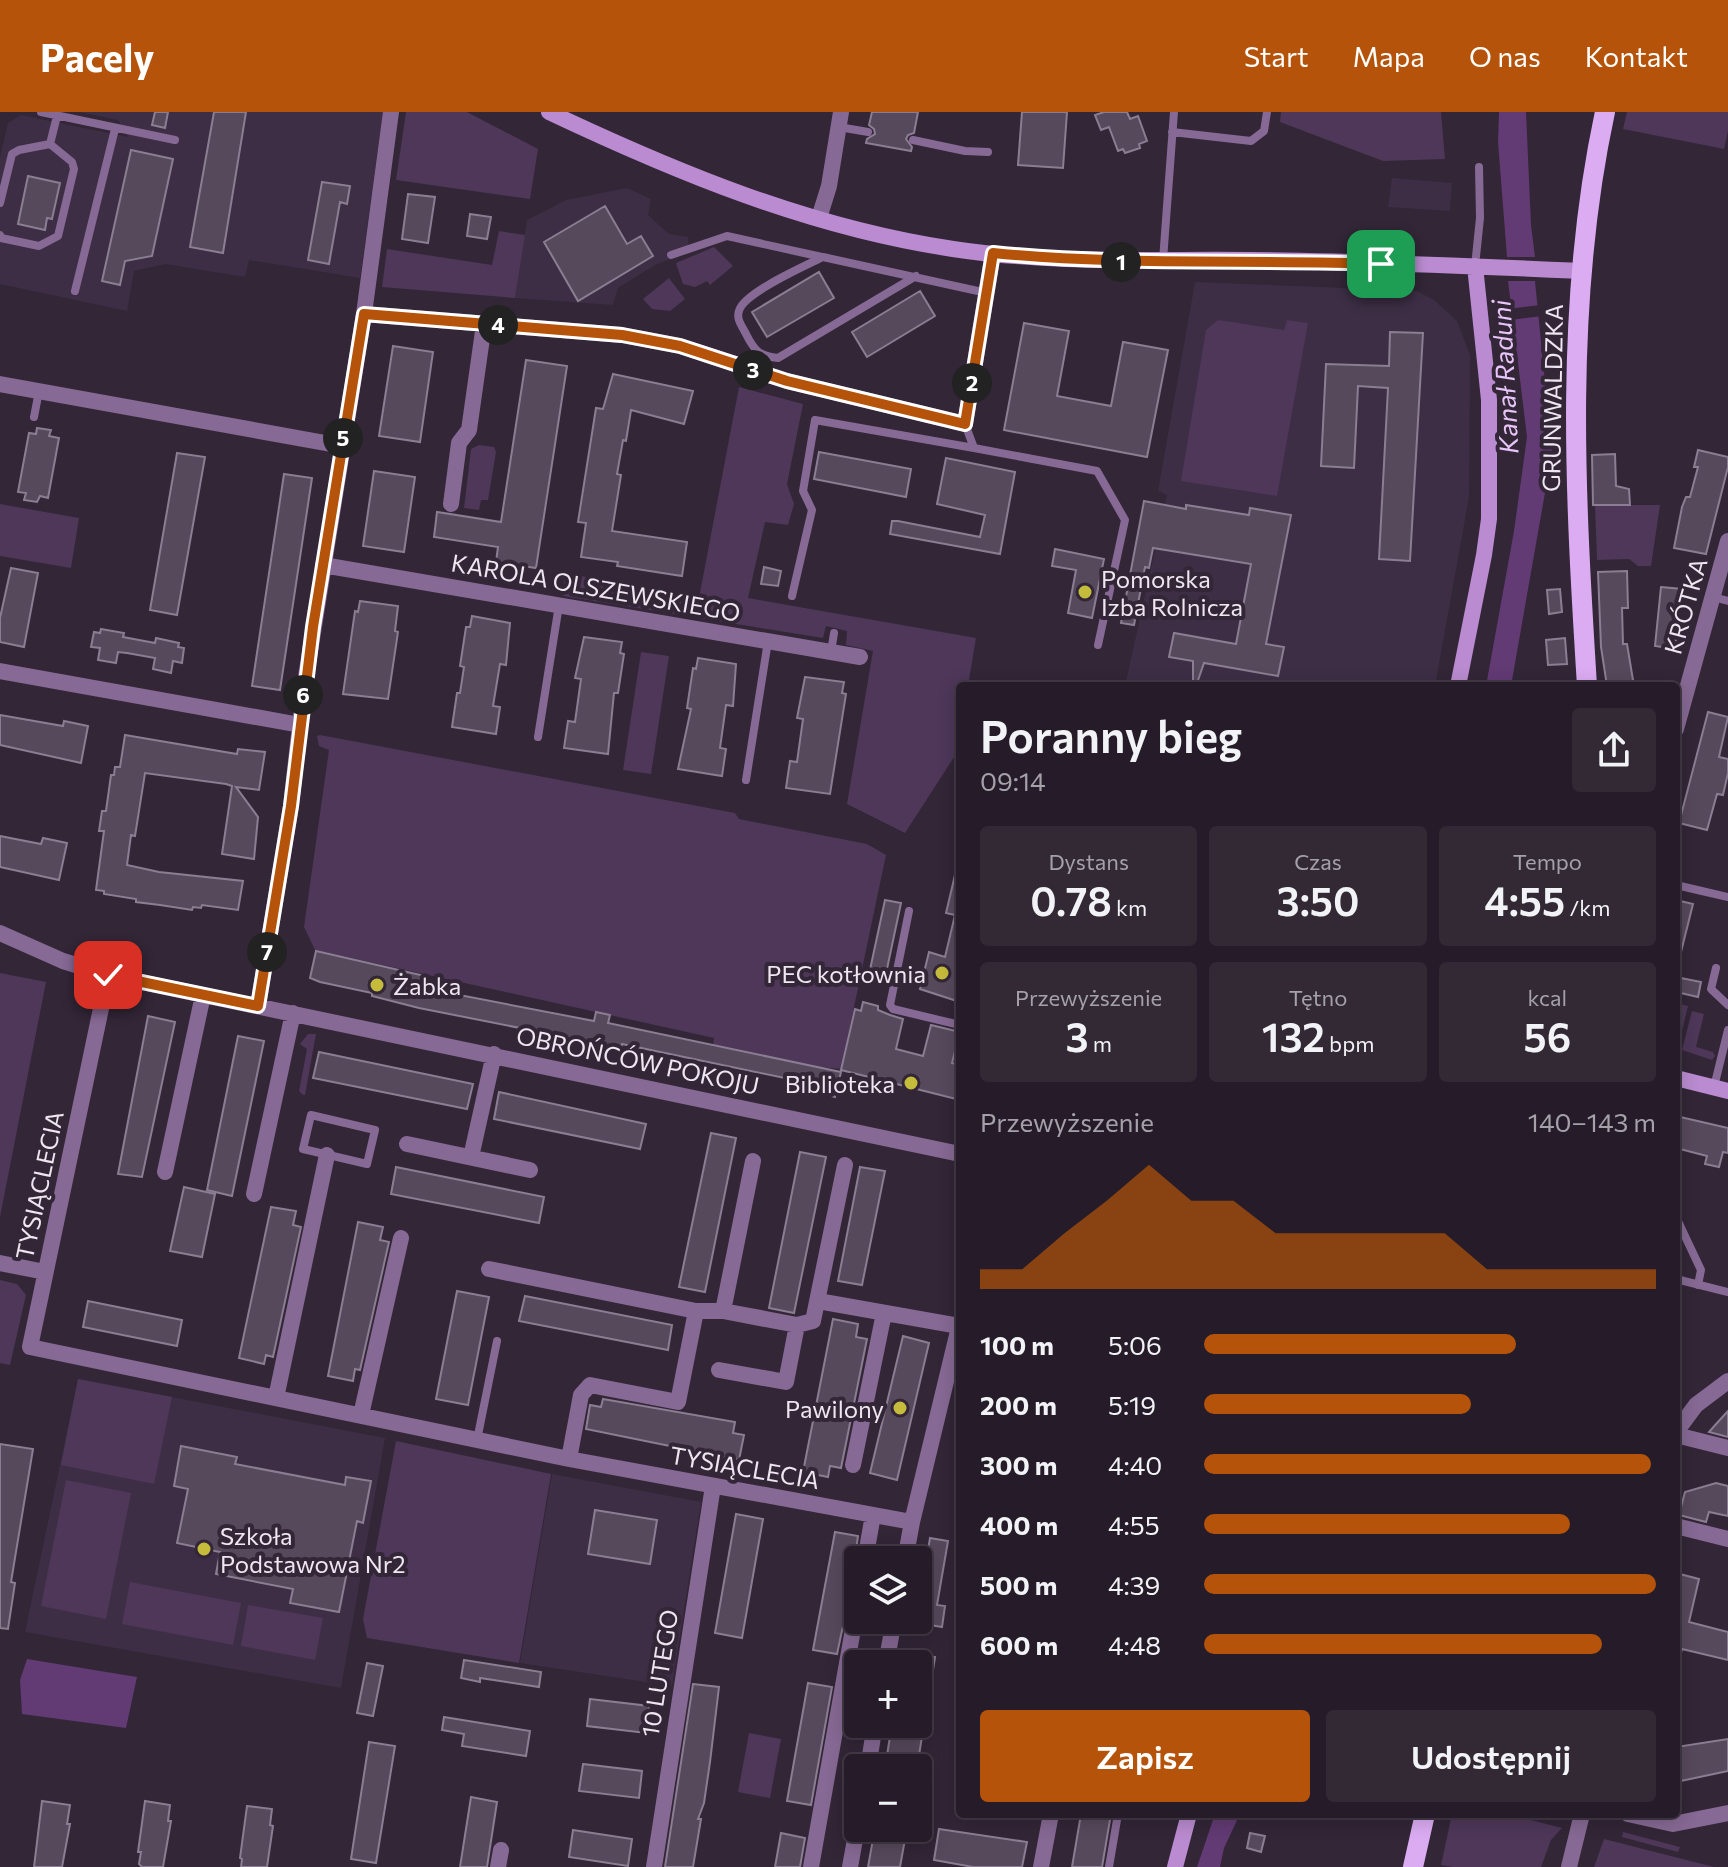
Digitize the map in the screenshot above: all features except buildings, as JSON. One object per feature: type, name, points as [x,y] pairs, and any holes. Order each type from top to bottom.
[{"type":"main road","points":[[549,112],[715,186],[819,218],[928,244],[1053,259],[1250,260],[1581,271]]},
{"type":"main road","name":"GRUNWALDZKA","points":[[1587,682],[1574,464],[1575,373],[1587,217],[1605,112]]},
{"type":"main road","points":[[1459,682],[1489,519],[1489,400],[1475,266]]},
{"type":"main road","points":[[1680,1079],[1721,1089]]},
{"type":"main road","points":[[1175,1867],[1188,1818]]},
{"type":"main road","points":[[1413,1867],[1424,1818]]},
{"type":"street","points":[[258,1006],[291,806],[323,565],[364,314],[391,112]]},
{"type":"street","points":[[819,218],[829,186],[840,120]]},
{"type":"street","points":[[364,314],[622,335],[680,346],[787,381],[965,424],[993,253]]},
{"type":"street","points":[[451,504],[459,443],[469,430],[484,324]]},
{"type":"street","points":[[0,384],[342,446]]},
{"type":"street","name":"KRÓTKA","points":[[1680,717],[1720,599],[1728,541]]},
{"type":"street","name":"KAROLA OLSZEWSKIEGO","points":[[323,565],[860,657]]},
{"type":"street","points":[[0,671],[300,725]]},
{"type":"street","name":"OBROŃCÓW POKOJU","points":[[0,933],[63,961],[108,975],[956,1153]]},
{"type":"street","name":"TYSIĄCLECIA","points":[[108,975],[30,1347],[569,1459],[912,1522]]},
{"type":"street","points":[[165,1172],[203,995]]},
{"type":"street","points":[[254,1194],[293,1013]]},
{"type":"street","name":"OBROŃCÓW POKOJU","points":[[471,1157],[494,1054]]},
{"type":"street","points":[[407,1144],[530,1170]]},
{"type":"street","points":[[276,1398],[327,1155]]},
{"type":"street","points":[[723,1311],[753,1161]]},
{"type":"street","points":[[489,1269],[696,1311],[723,1311],[797,1325],[813,1321],[845,1165]]},
{"type":"street","points":[[361,1415],[401,1238]]},
{"type":"street","points":[[0,1263],[45,1272]]},
{"type":"street","points":[[818,1301],[956,1324]]},
{"type":"street","points":[[569,1459],[581,1395],[590,1385],[678,1402],[696,1311]]},
{"type":"street","points":[[853,1465],[884,1313]]},
{"type":"street","points":[[719,1370],[786,1382],[797,1325]]},
{"type":"street","points":[[908,1546],[956,1341]]},
{"type":"street","points":[[1680,1427],[1696,1405],[1728,1381]]},
{"type":"street","points":[[1680,1434],[1728,1448]]},
{"type":"street","name":"10 LUTEGO","points":[[654,1867],[713,1486]]},
{"type":"street","points":[[867,1546],[873,1515]]},
{"type":"street","points":[[1680,1527],[1728,1539]]},
{"type":"street","points":[[811,1867],[852,1634]]},
{"type":"street","points":[[1646,1818],[1673,1824],[1728,1813]]},
{"type":"street","points":[[1041,1867],[1050,1818]]},
{"type":"street","points":[[1569,1867],[1581,1818]]},
{"type":"street","points":[[850,1867],[855,1842]]},
{"type":"lane","points":[[41,112],[70,115],[115,129],[175,140]]},
{"type":"lane","points":[[1163,261],[1174,112]]},
{"type":"lane","points":[[1172,132],[1251,141],[1264,131],[1267,112]]},
{"type":"lane","points":[[50,144],[57,116]]},
{"type":"lane","points":[[840,120],[868,132]]},
{"type":"lane","points":[[75,291],[115,129]]},
{"type":"lane","points":[[913,140],[965,151],[988,152]]},
{"type":"lane","points":[[0,203],[12,154],[50,144]]},
{"type":"lane","points":[[0,235],[1,238],[39,246],[58,236],[74,169],[72,162],[50,144]]},
{"type":"lane","points":[[1475,266],[1480,218],[1479,167]]},
{"type":"lane","points":[[671,255],[727,236],[987,293]]},
{"type":"lane","points":[[823,257],[751,296],[741,305],[738,320],[754,349],[761,355],[778,358],[786,355],[916,276]]},
{"type":"lane","points":[[34,417],[39,391]]},
{"type":"lane","points":[[792,596],[812,510],[803,491],[815,420],[1097,471],[1125,520],[1098,645]]},
{"type":"lane","points":[[965,424],[974,448]]},
{"type":"lane","points":[[538,737],[559,605]]},
{"type":"lane","points":[[831,652],[834,633]]},
{"type":"lane","points":[[746,780],[768,641]]},
{"type":"lane","points":[[1680,886],[1728,897]]},
{"type":"lane","points":[[909,911],[890,1005],[893,1009],[956,1024]]},
{"type":"lane","points":[[1716,968],[1711,989],[1728,1005]]},
{"type":"lane","points":[[1721,1089],[1728,1030]]},
{"type":"lane","points":[[311,1115],[375,1130],[367,1164],[327,1155],[303,1149],[311,1115]]},
{"type":"lane","points":[[1680,1225],[1701,1270],[1698,1285]]},
{"type":"lane","points":[[1680,1280],[1728,1292]]},
{"type":"lane","points":[[477,1440],[497,1341]]},
{"type":"lane","points":[[1109,1867],[1117,1818]]},
{"type":"shaded area","points":[[80,112],[383,112],[360,278],[249,260],[245,277],[165,264],[134,271],[127,311],[0,284],[0,158],[8,123],[21,115],[128,137],[118,120]]},
{"type":"shaded area","points":[[406,112],[467,112],[538,149],[530,199],[396,180]]},
{"type":"shaded area","points":[[1281,112],[1441,112],[1445,159],[1383,161],[1280,122]]},
{"type":"shaded area","points":[[1499,112],[1526,112],[1535,257],[1507,257],[1498,142]]},
{"type":"shaded area","points":[[1627,112],[1728,112],[1724,149],[1623,129]]},
{"type":"shaded area","points":[[1392,178],[1452,183],[1450,211],[1388,207]]},
{"type":"shaded area","points":[[627,188],[651,199],[648,215],[669,234],[688,237],[689,252],[655,265],[618,288],[613,305],[515,298],[527,220],[566,200]]},
{"type":"shaded area","points":[[499,231],[525,235],[515,298],[382,287],[387,249],[492,265]]},
{"type":"shaded area","points":[[714,247],[733,266],[710,285],[707,281],[695,287],[683,284],[676,263]]},
{"type":"shaded area","points":[[669,278],[685,299],[670,311],[652,309],[643,299]]},
{"type":"shaded area","points":[[1508,281],[1535,281],[1552,453],[1512,682],[1487,682],[1514,531],[1527,437]]},
{"type":"shaded area","points":[[1195,282],[1417,291],[1434,300],[1457,321],[1470,355],[1469,497],[1436,682],[1126,682],[1167,495],[1158,491]]},
{"type":"shaded area","points":[[1218,320],[1284,330],[1287,320],[1308,323],[1277,496],[1181,481],[1206,330]]},
{"type":"shaded area","points":[[739,387],[803,404],[787,484],[794,504],[788,525],[765,522],[748,598],[976,638],[969,682],[956,682],[956,754],[905,833],[847,804],[873,651],[846,645],[847,631],[826,626],[823,638],[563,596],[565,573],[699,598]]},
{"type":"shaded area","points":[[479,445],[494,447],[496,452],[488,500],[481,500],[479,510],[464,508],[471,449]]},
{"type":"shaded area","points":[[0,504],[79,518],[71,568],[0,556]]},
{"type":"shaded area","points":[[1595,505],[1660,505],[1651,566],[1638,566],[1629,559],[1597,560]]},
{"type":"shaded area","points":[[641,652],[669,656],[651,774],[623,770]]},
{"type":"shaded area","points":[[317,736],[735,813],[739,819],[867,844],[886,855],[841,1069],[817,1067],[713,1045],[714,1038],[315,950],[304,927],[329,750],[319,746]]},
{"type":"shaded area","points":[[0,973],[46,982],[0,1217]]},
{"type":"shaded area","points":[[1680,1004],[1688,1006],[1680,1039]]},
{"type":"shaded area","points":[[1692,1011],[1704,1014],[1696,1047],[1713,1052],[1715,1056],[1712,1060],[1682,1050]]},
{"type":"shaded area","points":[[308,1034],[316,1034],[303,1095],[299,1091],[307,1049],[300,1044]]},
{"type":"shaded area","points":[[0,1280],[17,1284],[26,1295],[10,1365],[0,1363]]},
{"type":"shaded area","name":"Szkoła Podstawowa Nr2","points":[[78,1379],[385,1438],[341,1688],[25,1632]]},
{"type":"shaded area","points":[[78,1379],[172,1397],[154,1484],[61,1465]]},
{"type":"shaded area","points":[[396,1441],[551,1474],[519,1663],[367,1638],[363,1619]]},
{"type":"shaded area","points":[[552,1474],[701,1502],[672,1686],[520,1663]]},
{"type":"shaded area","points":[[66,1480],[131,1493],[106,1619],[41,1606]]},
{"type":"shaded area","points":[[130,1582],[241,1603],[233,1645],[122,1624]]},
{"type":"shaded area","points":[[248,1605],[323,1618],[315,1660],[241,1646]]},
{"type":"shaded area","points":[[27,1659],[137,1677],[126,1728],[22,1714],[20,1680]]},
{"type":"shaded area","points":[[749,1733],[781,1739],[770,1798],[738,1792]]},
{"type":"shaded area","points":[[1214,1818],[1238,1818],[1224,1848],[1220,1867],[1197,1867]]},
{"type":"shaded area","points":[[1451,1818],[1523,1818],[1562,1828],[1551,1840],[1541,1867],[1441,1865]]},
{"type":"shaded area","points":[[1623,1832],[1680,1847],[1678,1852],[1622,1837]]},
{"type":"shaded area","points":[[1604,1839],[1714,1867],[1594,1867]]},
{"type":"pier","points":[[1540,305],[1542,316],[1509,320],[1508,309]]},
{"type":"place","name":"Pomorska Izba Rolnicza","points":[[1085,592]]},
{"type":"place","name":"PEC kotłownia","points":[[942,973]]},
{"type":"place","name":"Żabka","points":[[377,985]]},
{"type":"place","name":"Biblioteka","points":[[911,1083]]},
{"type":"place","name":"Pawilony","points":[[900,1408]]},
{"type":"place","name":"Szkoła Podstawowa Nr2","points":[[204,1549]]},
{"type":"route","points":[[108,975],[258,1006],[291,806],[313,627],[364,314],[622,335],[656,341],[787,381],[965,424],[993,253],[1131,262],[1250,260],[1381,264]]},
{"type":"water label","name":"Kanał Raduni","points":[[1504,377]]}]
